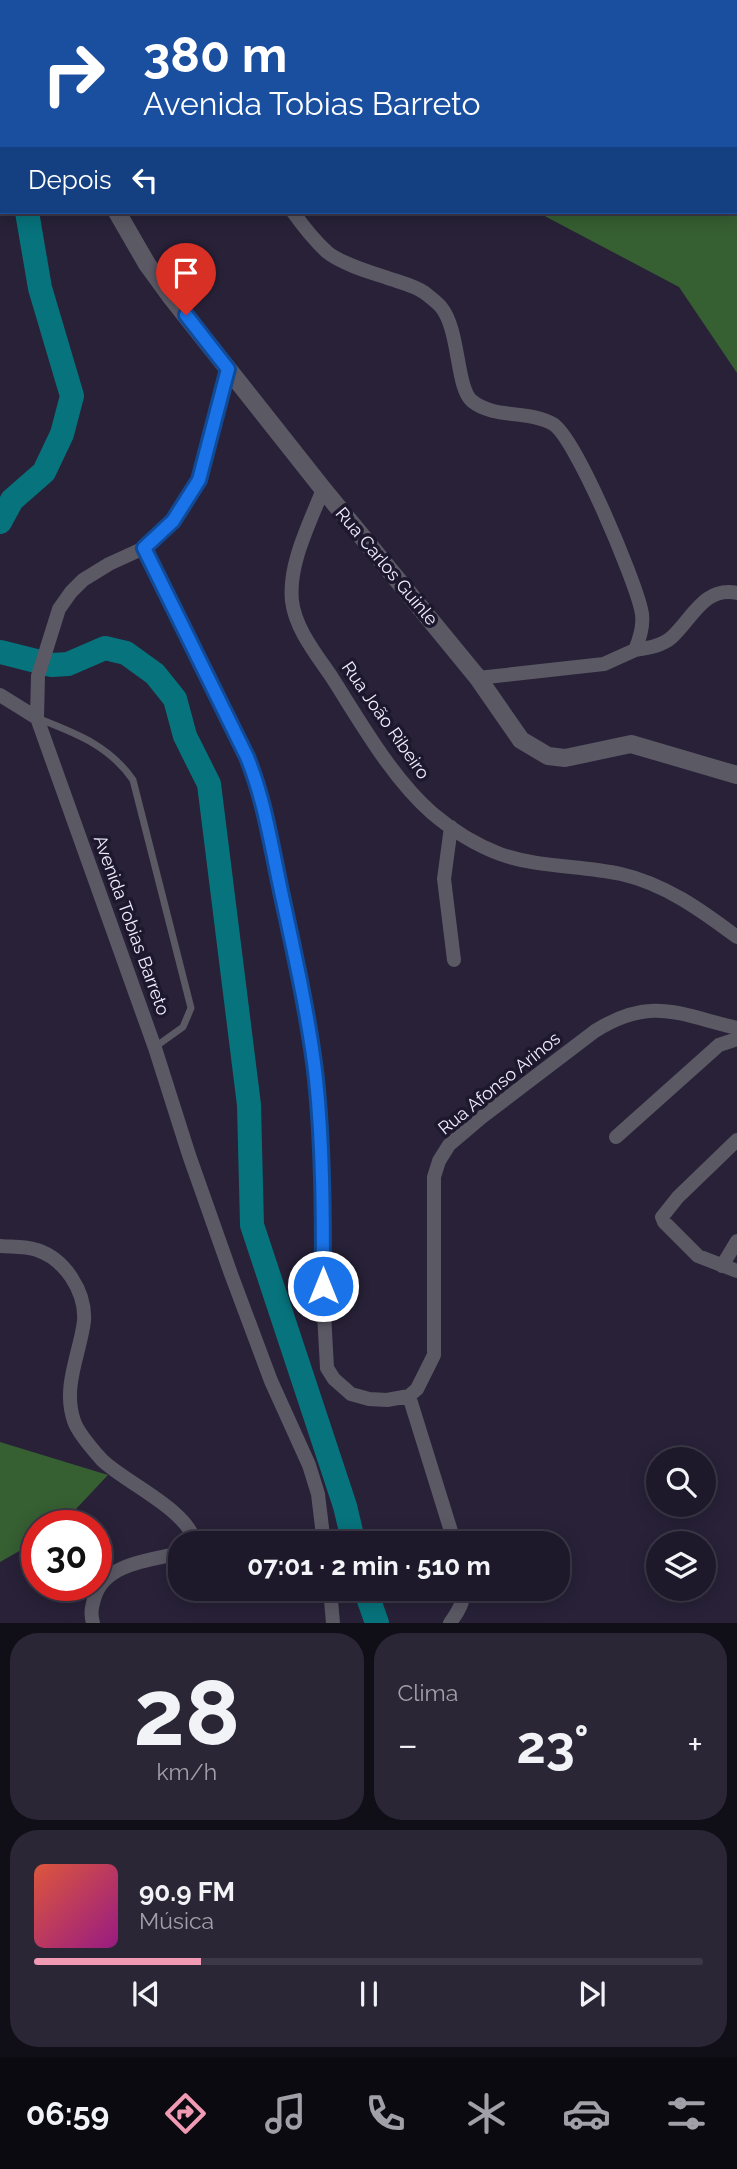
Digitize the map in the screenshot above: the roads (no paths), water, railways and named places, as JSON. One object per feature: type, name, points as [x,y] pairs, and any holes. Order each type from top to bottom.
[{"type":"street","name":"Rua Carlos Guinle","points":[[118,214],[147,264],[323,489],[478,678],[521,740],[548,756],[565,758],[631,744],[737,775]]},
{"type":"street","points":[[294,214],[329,254],[369,272],[422,290],[441,307],[453,330],[464,391],[472,401],[495,410],[543,420],[562,432],[587,478],[624,561],[642,612],[641,635],[635,650]]},
{"type":"street","name":"Avenida Tobias Barreto","points":[[228,369],[199,480],[173,521],[144,548],[96,571],[77,586],[60,609],[38,676],[37,718],[262,1357],[309,1465],[318,1494],[322,1531]]},
{"type":"street","name":"Rua João Ribeiro","points":[[323,489],[293,574],[292,601],[296,614],[304,635],[367,733],[430,811],[476,843],[500,854],[528,862],[619,873],[641,879],[679,897],[737,936]]},
{"type":"street","points":[[144,548],[247,757],[270,839],[300,980],[316,1079],[323,1204],[327,1368],[334,1379],[351,1394],[387,1400],[409,1396],[450,1531]]},
{"type":"street","points":[[478,678],[604,664],[635,650],[670,639],[691,613],[710,597],[722,592],[737,593]]},
{"type":"street","points":[[0,695],[37,718]]},
{"type":"street","points":[[451,827],[444,879],[454,960]]},
{"type":"street","name":"Rua Afonso Arinos","points":[[409,1396],[417,1389],[434,1355],[434,1177],[439,1161],[449,1145],[492,1109],[613,1020],[637,1011],[658,1009],[737,1028]]},
{"type":"street","points":[[617,1137],[719,1045],[737,1039]]},
{"type":"street","points":[[737,1140],[678,1197],[662,1217],[698,1256],[737,1271]]},
{"type":"street","points":[[722,1266],[737,1241]]},
{"type":"street","points":[[0,1246],[36,1249],[65,1268],[76,1282],[84,1318],[71,1381],[71,1404],[75,1422],[103,1460],[142,1487],[191,1531]]},
{"type":"street","points":[[93,1623],[91,1615],[98,1587],[106,1577],[130,1565],[168,1556]]},
{"type":"street","points":[[331,1601],[333,1623]]},
{"type":"street","points":[[450,1623],[463,1601]]},
{"type":"lane","points":[[37,718],[99,745],[114,756],[133,780],[191,1008],[183,1027],[155,1048]]},
{"type":"waterway","points":[[0,522],[12,500],[44,472],[62,434],[72,396],[40,288],[27,214]]},
{"type":"waterway","points":[[0,652],[52,665],[68,664],[105,648],[126,653],[155,674],[175,699],[185,736],[209,784],[249,1105],[252,1225],[351,1531]]},
{"type":"waterway","points":[[369,1601],[377,1623]]}]
